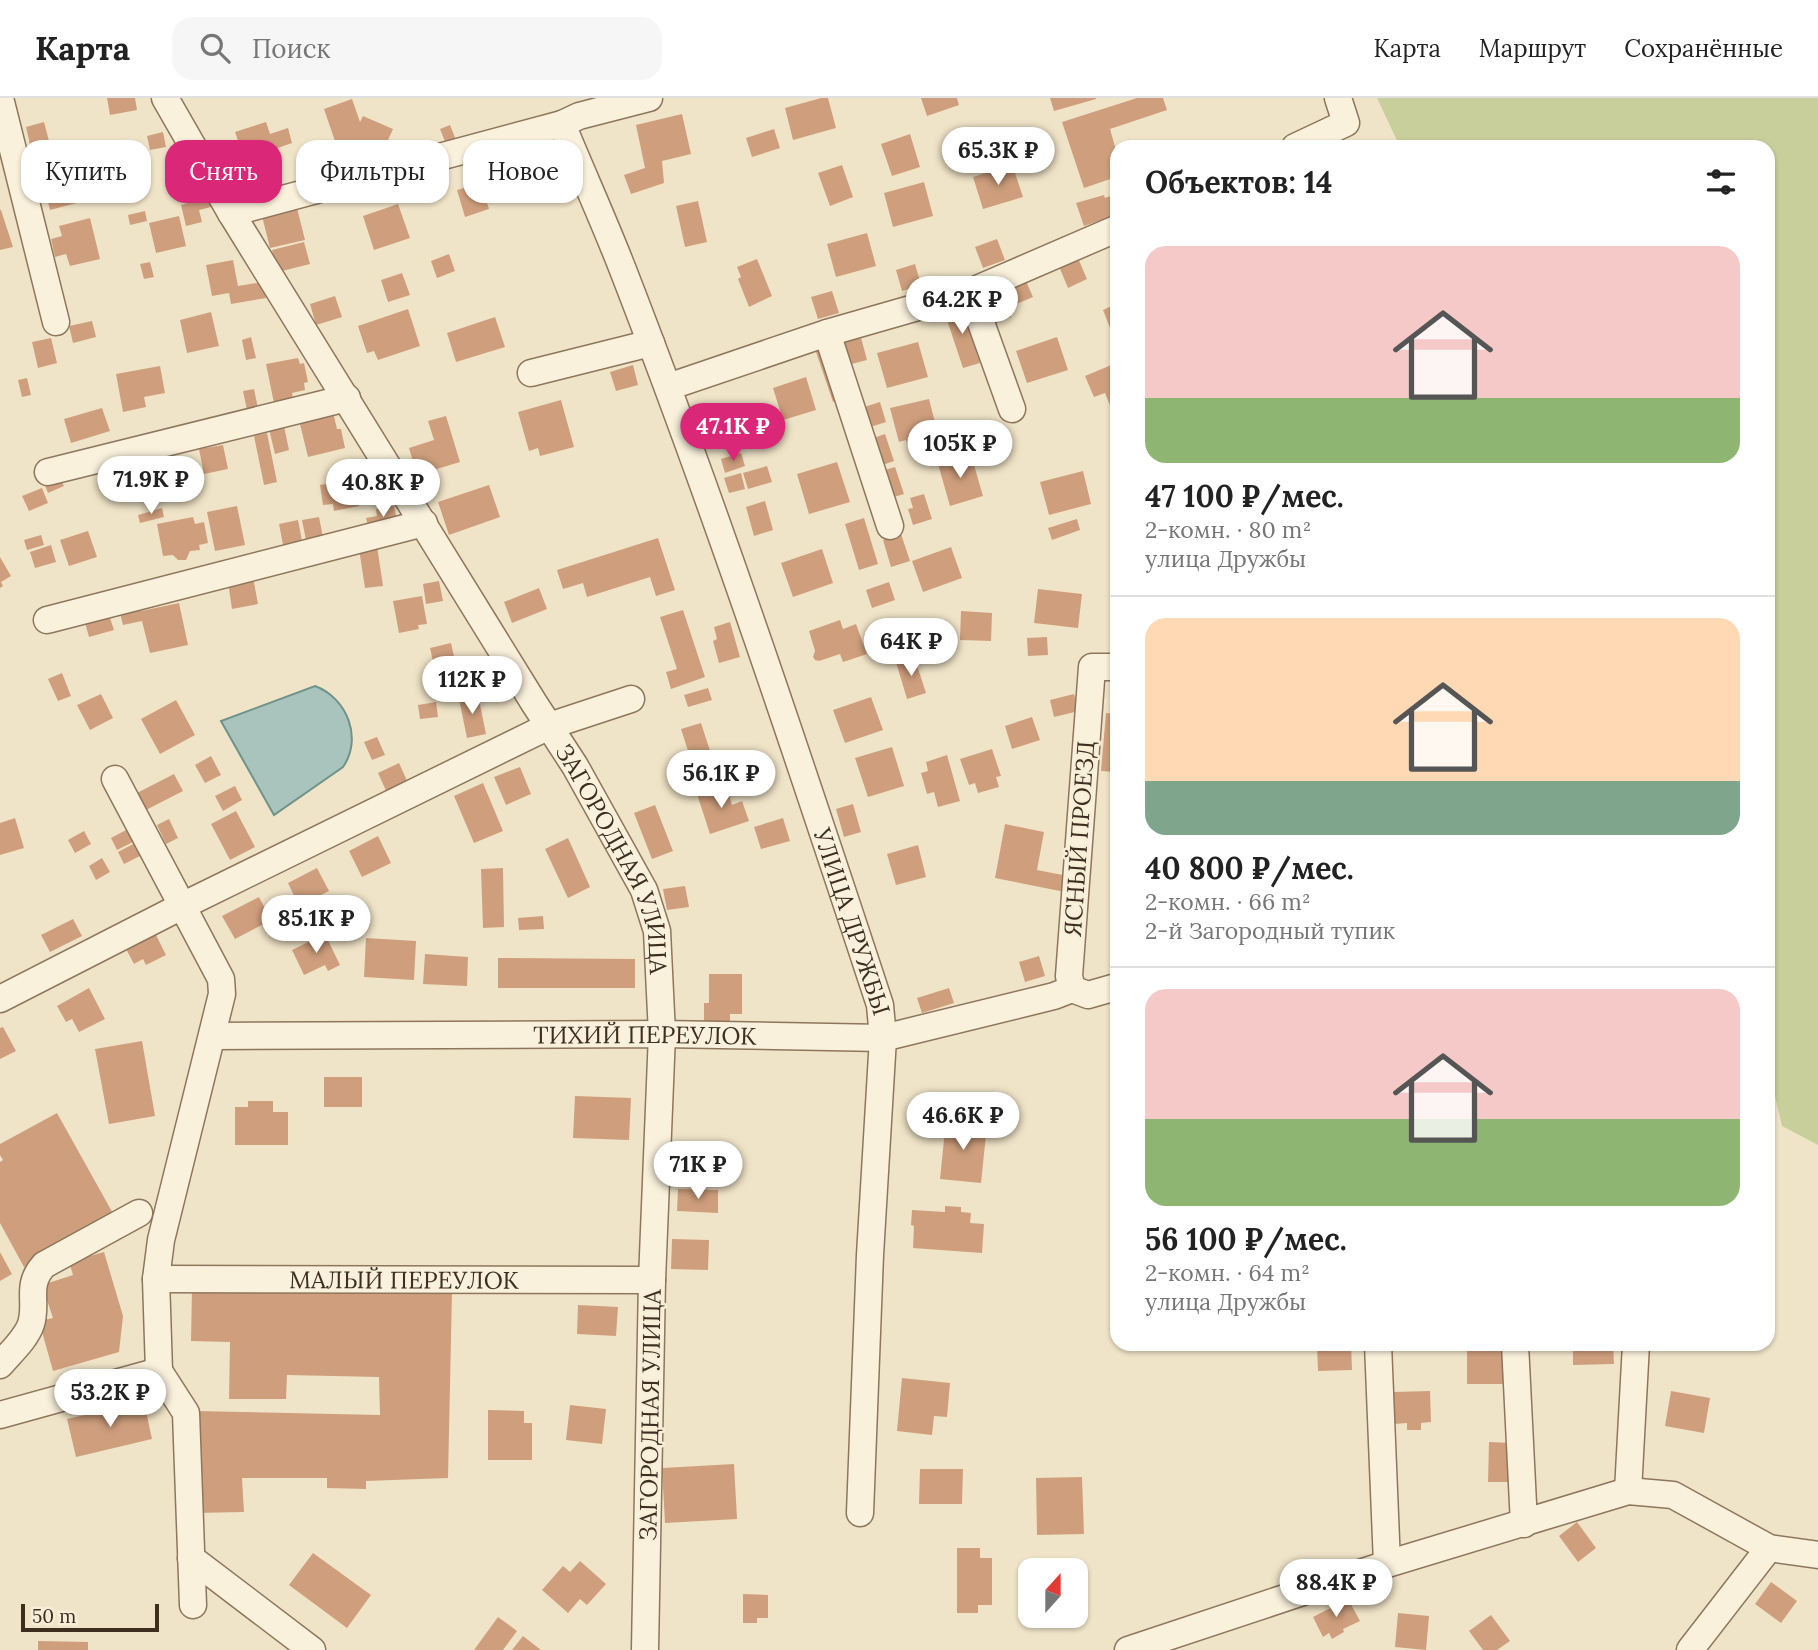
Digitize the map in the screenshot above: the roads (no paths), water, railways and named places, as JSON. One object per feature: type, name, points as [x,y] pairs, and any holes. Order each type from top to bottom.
[{"type":"street","points":[[0,98],[56,322]]},
{"type":"street","name":"ЗАГОРОДНАЯ УЛИЦА","points":[[165,98],[231,213],[575,766],[644,890],[657,931],[662,1034],[652,1280],[645,1650]]},
{"type":"street","points":[[231,213],[571,113],[649,98]]},
{"type":"street","points":[[1310,140],[1346,123],[1338,98]]},
{"type":"street","name":"УЛИЦА ДРУЖБЫ","points":[[571,113],[777,692],[880,1005],[883,1038],[870,1255],[860,1513]]},
{"type":"street","points":[[668,387],[827,333],[970,292],[1110,232]]},
{"type":"street","points":[[970,292],[1012,409]]},
{"type":"street","points":[[827,333],[890,526]]},
{"type":"street","points":[[531,373],[651,343]]},
{"type":"street","points":[[48,472],[347,398]]},
{"type":"street","points":[[47,620],[424,523]]},
{"type":"street","name":"ЯСНЫЙ ПРОЕЗД","points":[[1072,989],[1069,976],[1092,667],[1110,667]]},
{"type":"street","points":[[4,987],[182,906],[549,726],[631,699]]},
{"type":"street","points":[[115,779],[221,979],[222,993],[213,1036],[161,1240],[156,1279],[159,1371],[186,1413],[193,1605]]},
{"type":"street","points":[[1072,989],[1088,995],[1110,989]]},
{"type":"street","name":"ТИХИЙ ПЕРЕУЛОК","points":[[213,1036],[662,1034],[883,1038],[1054,996],[1072,989]]},
{"type":"street","points":[[0,1365],[29,1331],[32,1320],[32,1286],[35,1275],[44,1265],[139,1213]]},
{"type":"street","name":"МАЛЫЙ ПЕРЕУЛОК","points":[[156,1279],[652,1280]]},
{"type":"street","points":[[1378,1351],[1387,1564]]},
{"type":"street","points":[[1515,1351],[1524,1524]]},
{"type":"street","points":[[1628,1491],[1636,1351]]},
{"type":"street","points":[[0,1415],[159,1371]]},
{"type":"street","points":[[1135,1649],[1387,1564],[1628,1491],[1673,1495],[1769,1548],[1818,1555]]},
{"type":"street","points":[[1690,1650],[1769,1548]]},
{"type":"street","points":[[191,1558],[312,1650]]},
{"type":"water","points":[[315,686],[336,700],[343,709],[351,732],[349,756],[343,767],[274,815],[221,721]]}]
